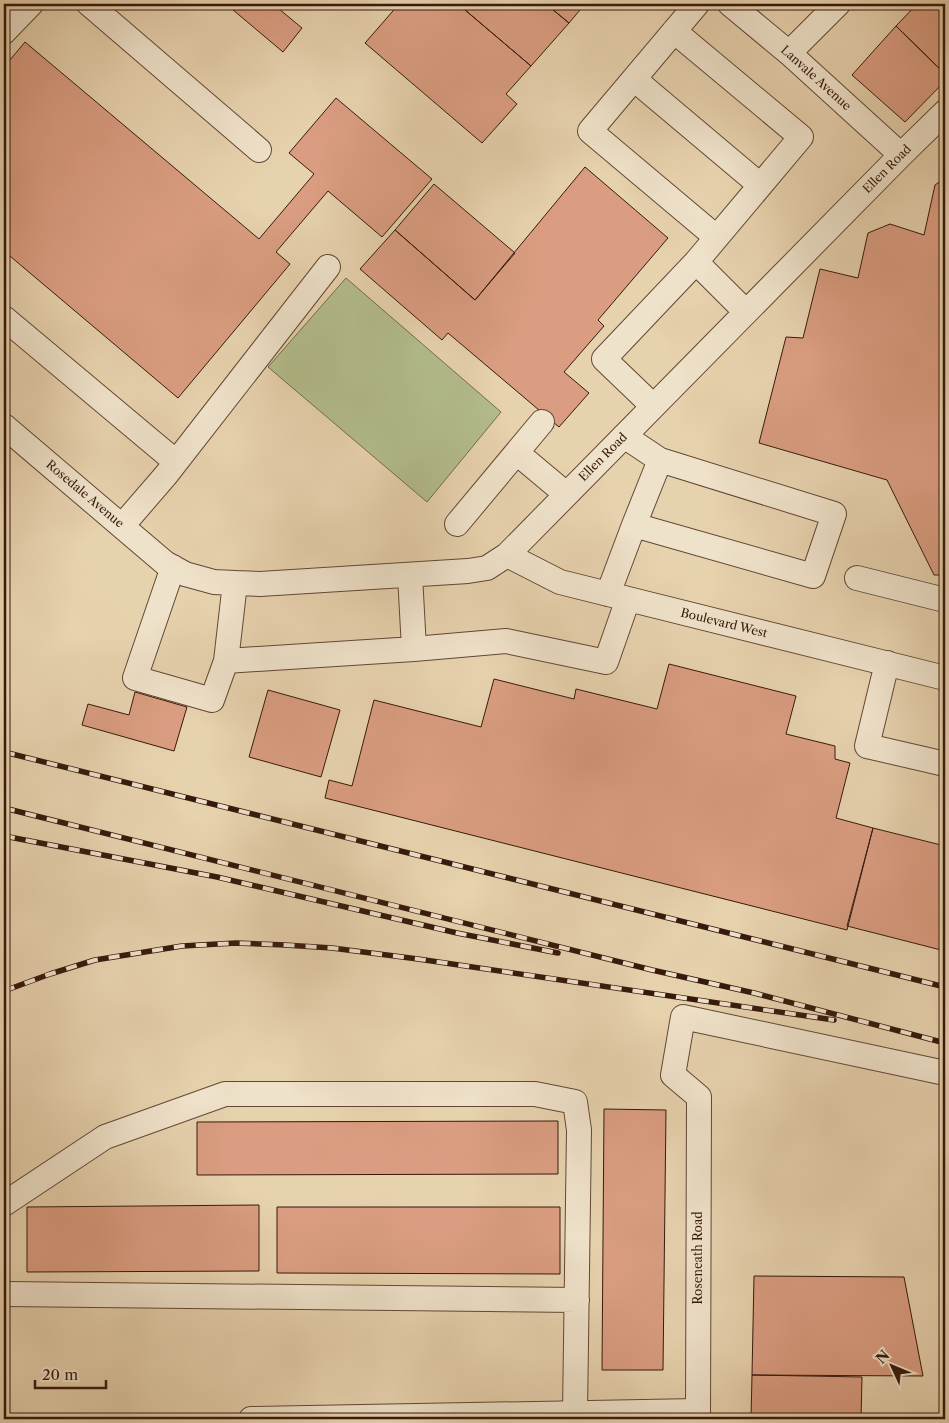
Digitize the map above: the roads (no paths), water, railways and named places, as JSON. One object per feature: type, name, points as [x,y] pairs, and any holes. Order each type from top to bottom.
[{"type":"street","points":[[4,32],[31,4]]},
{"type":"street","points":[[90,4],[259,150]]},
{"type":"street","points":[[697,4],[590,131],[716,237]]},
{"type":"street","name":"Lanvale Avenue","points":[[730,4],[789,53],[901,155]]},
{"type":"street","points":[[789,53],[838,4]]},
{"type":"street","points":[[654,406],[604,359],[696,262],[801,137],[674,31]]},
{"type":"street","points":[[634,79],[760,185]]},
{"type":"street","name":"Ellen Road","points":[[169,565],[185,574],[214,582],[260,584],[468,571],[487,568],[506,555],[945,112]]},
{"type":"street","points":[[696,262],[746,312]]},
{"type":"street","points":[[122,526],[176,462],[328,267]]},
{"type":"street","points":[[4,318],[176,462]]},
{"type":"street","points":[[457,524],[542,422]]},
{"type":"street","name":"Rosedale Avenue","points":[[4,426],[169,565]]},
{"type":"street","points":[[624,436],[660,460],[834,514],[813,576],[634,526]]},
{"type":"street","points":[[517,453],[566,494]]},
{"type":"street","points":[[226,661],[506,641],[606,662],[618,596],[634,526],[660,460]]},
{"type":"street","name":"Boulevard West","points":[[506,555],[560,582],[945,678]]},
{"type":"street","points":[[169,565],[135,678],[212,700],[226,661],[235,583]]},
{"type":"street","points":[[410,575],[414,649]]},
{"type":"street","points":[[857,578],[945,600]]},
{"type":"street","points":[[887,663],[867,746],[945,764]]},
{"type":"street","name":"Roseneath Road","points":[[698,1415],[699,1097],[673,1076],[683,1017],[945,1073]]},
{"type":"street","points":[[4,1204],[104,1137],[225,1094],[535,1094],[575,1102],[580,1130],[575,1413]]},
{"type":"street","points":[[4,1294],[577,1300]]},
{"type":"street","points":[[251,1419],[575,1413],[698,1415]]},
{"type":"railway","points":[[4,752],[945,987]]},
{"type":"railway","points":[[4,808],[652,970],[754,993],[945,1043]]},
{"type":"railway","points":[[4,836],[217,877],[457,933],[558,953]]},
{"type":"railway","points":[[4,991],[95,960],[182,946],[236,943],[332,948],[418,959],[834,1020]]}]
